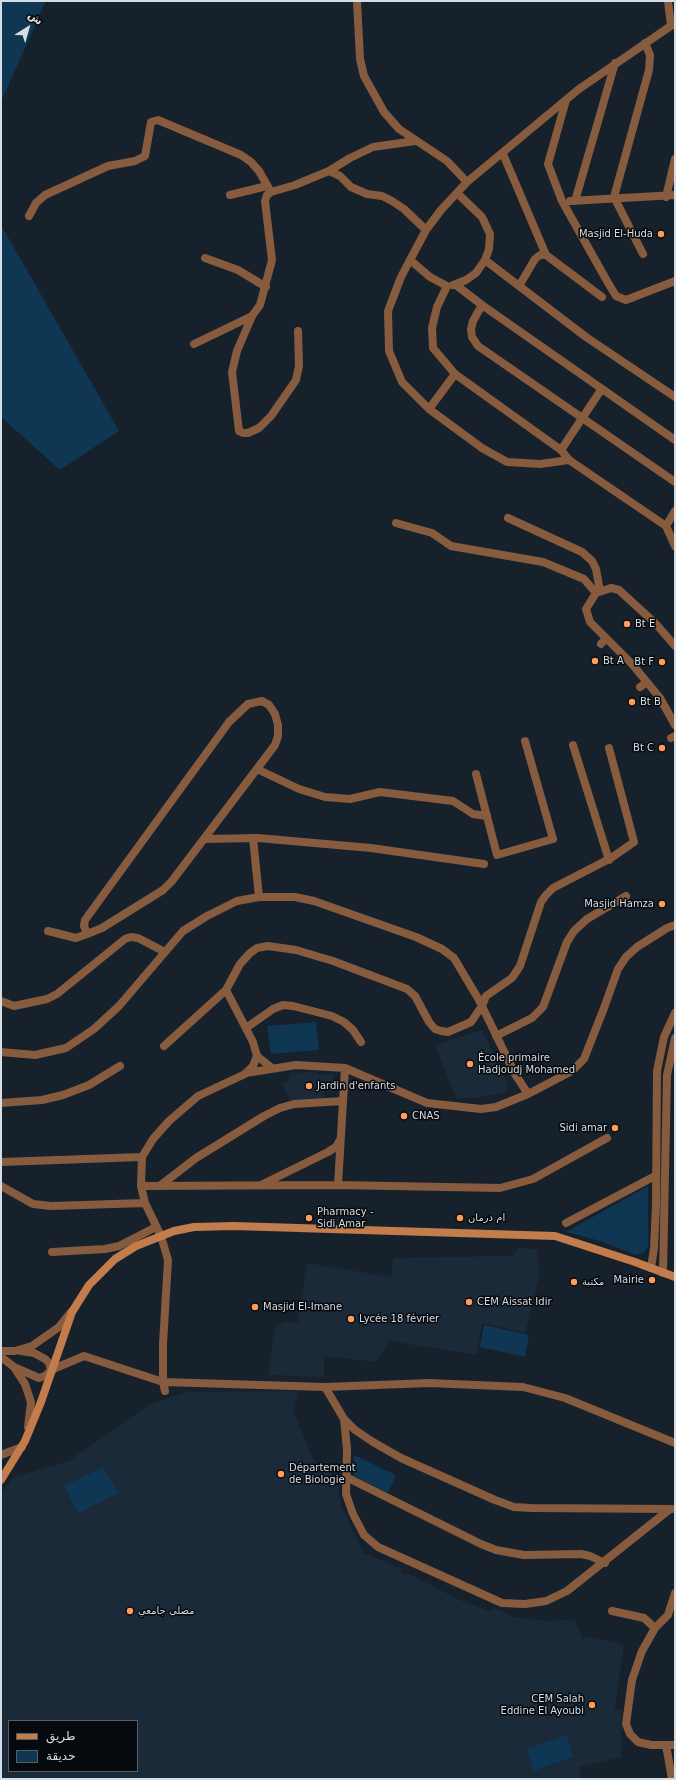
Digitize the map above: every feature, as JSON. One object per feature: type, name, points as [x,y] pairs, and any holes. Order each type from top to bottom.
[{"type":"street","points":[[357,1],[360,59],[364,76],[384,112],[399,129],[447,161],[467,182]]},
{"type":"street","points":[[569,460],[540,464],[507,462],[482,448],[429,409],[402,382],[389,351],[388,311],[401,277],[426,230],[457,193],[467,182],[503,154],[566,100],[615,63],[673,24],[668,1]]},
{"type":"street","points":[[643,254],[614,197],[649,70],[650,55],[646,43]]},
{"type":"street","points":[[574,201],[615,63]]},
{"type":"street","points":[[566,100],[548,164],[562,201],[616,296],[626,300],[675,281]]},
{"type":"street","points":[[29,216],[36,202],[45,195],[108,166],[135,161],[145,156],[149,128],[154,120],[162,121],[241,155],[251,162],[269,188]]},
{"type":"street","points":[[230,195],[269,188],[295,186],[329,171],[350,158],[373,147],[415,141]]},
{"type":"street","points":[[503,154],[546,255],[602,297]]},
{"type":"street","points":[[666,196],[675,159]]},
{"type":"street","points":[[329,171],[340,176],[351,187],[367,194],[382,196],[392,201],[404,209],[426,230]]},
{"type":"street","points":[[269,188],[265,201],[272,260],[260,305],[252,316],[237,351],[232,372],[239,431],[243,433],[259,428],[271,416],[296,380],[299,366],[298,331]]},
{"type":"street","points":[[410,260],[430,277],[447,286],[456,285],[476,273],[485,260],[489,249],[490,234],[482,217],[457,193]]},
{"type":"street","points":[[562,201],[614,197],[675,195]]},
{"type":"street","points":[[519,286],[535,259],[540,255],[546,255]]},
{"type":"street","points":[[205,258],[238,270],[266,287]]},
{"type":"street","points":[[485,260],[615,357],[675,397]]},
{"type":"street","points":[[456,285],[602,390],[675,440]]},
{"type":"street","points":[[447,286],[437,307],[432,328],[433,348],[455,374],[561,450],[569,460],[666,526],[675,546]]},
{"type":"street","points":[[482,305],[473,321],[471,329],[472,337],[478,346],[675,482]]},
{"type":"street","points":[[194,344],[252,316]]},
{"type":"street","points":[[429,409],[455,374]]},
{"type":"street","points":[[561,450],[581,418],[602,390]]},
{"type":"street","points":[[666,526],[675,511]]},
{"type":"street","points":[[508,518],[582,552],[592,561],[596,570],[598,592]]},
{"type":"street","points":[[396,523],[432,534],[451,546],[543,562],[584,580],[598,592]]},
{"type":"street","points":[[672,646],[656,624],[631,606],[619,590],[611,588],[598,592],[586,609],[590,622],[603,641],[647,682],[660,698],[675,725]]},
{"type":"street","points":[[640,687],[647,682]]},
{"type":"street","points":[[48,931],[76,938],[87,934],[102,928],[163,890],[172,881],[275,745],[278,736],[275,714],[269,705],[262,701],[248,704],[239,710],[229,722],[85,920],[84,926],[87,934]]},
{"type":"street","points":[[476,774],[497,855],[553,839],[525,741]]},
{"type":"street","points":[[573,745],[609,860]]},
{"type":"street","points":[[164,1046],[226,990],[240,964],[250,953],[257,948],[268,946],[281,947],[333,961],[407,989],[415,996],[429,1022],[435,1029],[448,1032],[471,1022],[482,1006],[486,996],[508,981],[520,966],[541,902],[546,894],[553,888],[609,860],[634,842],[608,748]]},
{"type":"street","points":[[257,769],[299,789],[325,797],[350,799],[371,793],[394,794],[452,801],[473,814],[487,816]]},
{"type":"street","points":[[205,839],[253,838],[371,848],[484,864]]},
{"type":"street","points":[[253,838],[259,897]]},
{"type":"street","points":[[496,1036],[532,1018],[538,1013],[543,1007],[567,942],[574,931],[587,919],[626,896]]},
{"type":"street","points":[[1,1052],[35,1055],[66,1048],[94,1029],[119,1006],[183,931],[206,916],[237,901],[259,897],[295,897],[314,901],[416,937],[442,949],[454,958],[482,1006],[496,1036],[528,1094]]},
{"type":"street","points":[[165,1391],[163,1382],[168,1260],[161,1236],[145,1203],[141,1186],[142,1157],[153,1139],[188,1104],[209,1090],[245,1074],[272,1068],[296,1065],[345,1068],[427,1103],[456,1108],[481,1110],[496,1107],[528,1094],[572,1071],[584,1059],[602,1015],[618,969],[626,957],[637,947],[667,928],[675,925]]},
{"type":"street","points":[[1,1001],[14,1006],[30,1004],[52,997],[125,939],[131,937],[138,938],[165,952]]},
{"type":"street","points":[[226,990],[246,1028],[257,1056],[272,1068]]},
{"type":"street","points":[[246,1028],[273,1009],[283,1005],[293,1006],[332,1016],[344,1022],[353,1030],[361,1042]]},
{"type":"street","points":[[651,1268],[654,1248],[656,1084],[659,1059],[664,1038],[675,1013]]},
{"type":"street","points":[[663,1273],[666,1142],[671,1124],[667,1075],[675,1038]]},
{"type":"street","points":[[245,1074],[253,1066],[257,1056]]},
{"type":"street","points":[[1,1103],[42,1100],[63,1094],[89,1085],[120,1066]]},
{"type":"street","points":[[338,1185],[345,1068]]},
{"type":"street","points":[[161,1185],[196,1158],[264,1116],[280,1108],[301,1104],[343,1101]]},
{"type":"street","points":[[656,1123],[671,1124]]},
{"type":"street","points":[[141,1186],[338,1185],[500,1188],[533,1179],[607,1138]]},
{"type":"street","points":[[260,1186],[328,1152],[336,1147],[341,1139]]},
{"type":"street","points":[[1,1162],[142,1157]]},
{"type":"street","points":[[566,1223],[655,1176]]},
{"type":"street","points":[[1,1186],[33,1204],[51,1206],[145,1203]]},
{"type":"street","points":[[15,1351],[27,1348],[40,1342],[59,1327],[72,1312],[88,1285],[115,1259],[136,1246],[161,1236],[194,1227],[234,1226],[554,1236],[651,1268],[675,1278]]},
{"type":"street","points":[[52,1252],[105,1249],[119,1246],[156,1227]]},
{"type":"street","points":[[1,1480],[24,1444],[41,1402],[72,1312]]},
{"type":"street","points":[[1,1351],[34,1353],[41,1356],[49,1363],[51,1370]]},
{"type":"street","points":[[1,1357],[14,1367],[39,1378],[45,1376],[51,1370],[84,1356],[163,1382],[325,1387],[429,1384],[523,1387],[565,1398],[675,1443]]},
{"type":"street","points":[[1,1456],[24,1444],[31,1416],[31,1402],[25,1384],[14,1367]]},
{"type":"street","points":[[325,1387],[344,1419],[373,1442],[401,1458],[495,1500],[514,1506],[531,1508],[673,1509]]},
{"type":"street","points":[[344,1419],[347,1449],[346,1494],[353,1514],[364,1535],[378,1547],[502,1603],[525,1604],[546,1601],[567,1591],[673,1509]]},
{"type":"street","points":[[346,1477],[496,1550],[524,1555],[581,1554],[590,1556],[605,1563]]},
{"type":"street","points":[[672,1779],[671,1745],[651,1745],[638,1742],[630,1734],[626,1724],[632,1680],[642,1651],[655,1628],[668,1615],[675,1593]]},
{"type":"street","points":[[612,1610],[644,1618],[655,1628]]},
{"type":"shaded area","name":"École primaire Hadjoudj Mohamed","points":[[482,1030],[507,1083],[507,1092],[477,1098],[456,1098],[435,1045]]},
{"type":"shaded area","name":"Jardin d'enfants","points":[[316,1072],[318,1075],[333,1074],[333,1090],[324,1090],[325,1098],[289,1101],[283,1083],[288,1081],[290,1073]]},
{"type":"shaded area","points":[[518,1248],[537,1249],[540,1274],[525,1333],[482,1323],[477,1355],[389,1341],[376,1362],[324,1356],[324,1377],[268,1375],[275,1326],[289,1321],[298,1323],[307,1263],[391,1277],[393,1258],[505,1256],[513,1255]]},
{"type":"shaded area","points":[[298,1391],[293,1410],[314,1461],[337,1478],[341,1507],[345,1512],[363,1553],[401,1568],[403,1575],[409,1574],[462,1601],[490,1611],[494,1608],[514,1617],[546,1621],[575,1619],[583,1641],[585,1636],[624,1644],[615,1709],[621,1710],[622,1757],[579,1767],[581,1779],[1,1779],[1,1493],[14,1477],[69,1461],[150,1404],[187,1392]]},
{"type":"green space","points":[[1,1],[46,1],[1,102]]},
{"type":"green space","points":[[1,225],[119,431],[60,470],[1,417]]},
{"type":"green space","points":[[316,1022],[319,1050],[271,1054],[267,1026]]},
{"type":"green space","points":[[648,1186],[648,1244],[647,1249],[643,1253],[636,1255],[600,1241],[566,1232]]},
{"type":"green space","points":[[484,1325],[529,1335],[525,1357],[480,1347]]},
{"type":"green space","points":[[354,1455],[396,1475],[388,1493],[354,1476]]},
{"type":"green space","points":[[103,1467],[118,1493],[78,1513],[64,1486]]},
{"type":"green space","points":[[567,1735],[573,1757],[534,1771],[526,1749]]},
{"type":"place","name":"Masjid El-Huda","points":[[661,234]]},
{"type":"place","name":"Bt E","points":[[627,624]]},
{"type":"place","name":"Bt A","points":[[595,661]]},
{"type":"place","name":"Bt F","points":[[662,662]]},
{"type":"place","name":"Bt B","points":[[632,702]]},
{"type":"place","name":"Bt C","points":[[662,748]]},
{"type":"place","name":"Masjid Hamza","points":[[662,904]]},
{"type":"place","name":"École primaire Hadjoudj Mohamed","points":[[470,1064]]},
{"type":"place","name":"Jardin d'enfants","points":[[309,1086]]},
{"type":"place","name":"CNAS","points":[[404,1116]]},
{"type":"place","name":"Sidi amar","points":[[615,1128]]},
{"type":"place","name":"Pharmacy - Sidi Amar","points":[[309,1218]]},
{"type":"place","name":"ام درمان","points":[[460,1218]]},
{"type":"place","name":"Mairie","points":[[652,1280]]},
{"type":"place","name":"مكتبة","points":[[574,1282]]},
{"type":"place","name":"CEM Aissat Idir","points":[[469,1302]]},
{"type":"place","name":"Masjid El-Imane","points":[[255,1307]]},
{"type":"place","name":"Lycée 18 février","points":[[351,1319]]},
{"type":"place","name":"Département de Biologie","points":[[281,1474]]},
{"type":"place","name":"مصلى جامعي","points":[[130,1611]]},
{"type":"place","name":"CEM Salah Eddine El Ayoubi","points":[[592,1705]]}]
